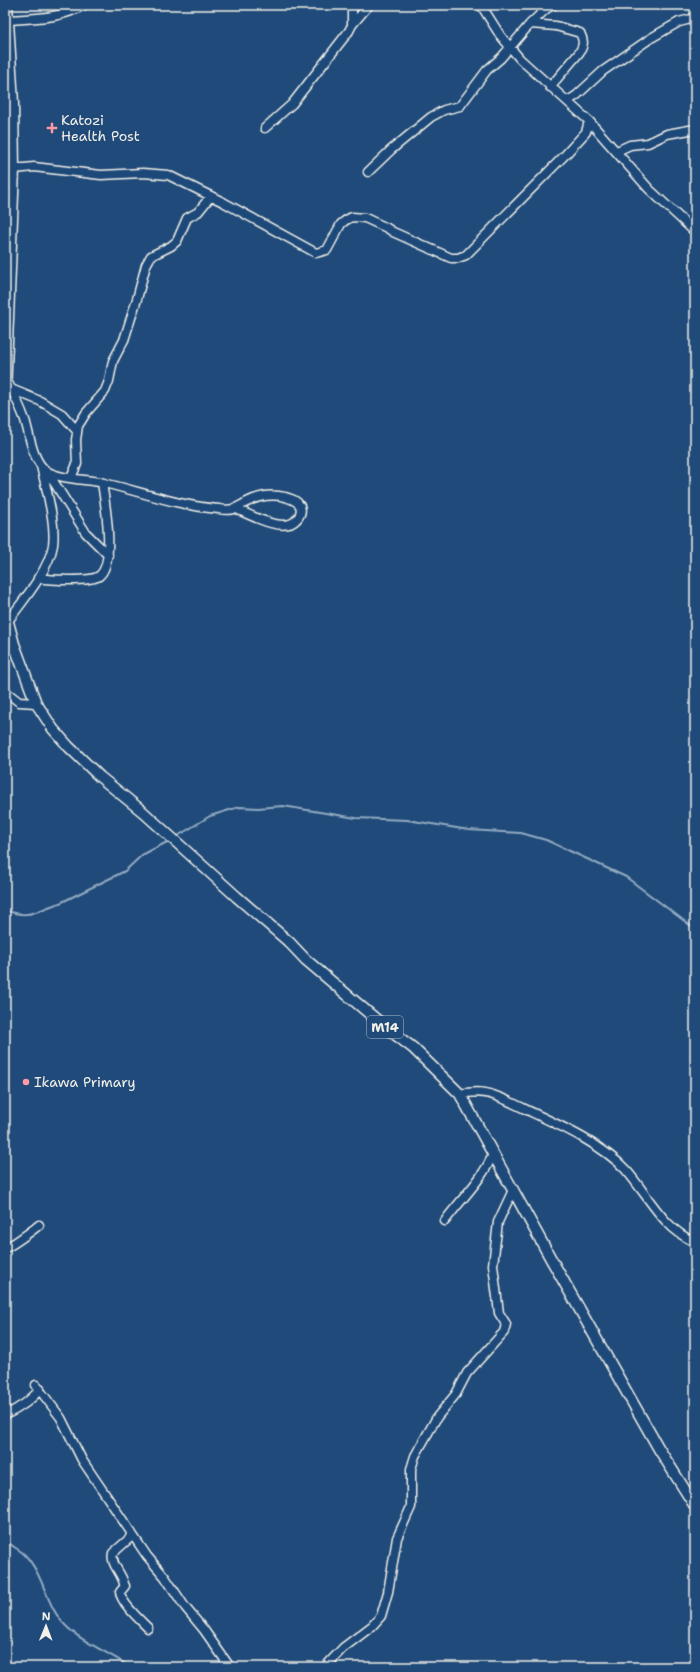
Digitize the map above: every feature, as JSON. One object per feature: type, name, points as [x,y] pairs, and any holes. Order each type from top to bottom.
[{"type":"main road","points":[[7,5],[9,172],[6,379],[8,391]]},
{"type":"main road","name":"M14","points":[[6,616],[14,644],[36,703],[53,729],[100,777],[202,864],[237,897],[289,942],[312,965],[413,1048],[460,1094],[659,1448],[695,1506]]},
{"type":"street","points":[[8,20],[56,17],[84,5]]},
{"type":"street","points":[[352,5],[352,25]]},
{"type":"street","points":[[265,128],[287,110],[304,90],[352,25],[369,5]]},
{"type":"street","points":[[481,5],[510,48],[550,87],[568,101],[589,121],[649,189],[695,232]]},
{"type":"street","points":[[368,172],[391,150],[431,117],[444,110],[460,106],[487,70],[510,48],[530,24],[546,9],[553,5]]},
{"type":"street","points":[[568,101],[577,95],[603,71],[650,38],[678,22],[695,18]]},
{"type":"street","points":[[530,24],[567,28],[580,33],[584,40],[579,52],[550,87]]},
{"type":"street","points":[[9,172],[34,167],[102,175],[158,173],[168,175],[211,196],[316,253],[327,250],[341,224],[352,217],[365,218],[451,258],[458,258],[466,255],[488,234],[566,154],[586,132],[589,121]]},
{"type":"street","points":[[617,151],[630,145],[648,143],[667,134],[695,130]]},
{"type":"street","points":[[71,478],[77,464],[78,426],[86,413],[97,402],[107,386],[113,361],[124,340],[148,261],[155,253],[171,246],[177,241],[186,218],[198,212],[211,196]]},
{"type":"street","points":[[8,391],[27,395],[62,414],[77,431]]},
{"type":"street","points":[[8,391],[17,399],[33,448],[44,468],[86,533],[108,555]]},
{"type":"street","points":[[44,468],[71,478],[102,483],[167,501],[205,508],[234,508],[253,499],[270,496],[293,499],[298,503],[301,509],[300,515],[295,521],[290,524],[281,525],[257,518],[234,508]]},
{"type":"street","points":[[6,616],[38,578],[51,551],[53,538],[44,468]]},
{"type":"street","points":[[38,578],[62,580],[96,578],[104,571],[108,555],[107,520],[102,483]]},
{"type":"street","points":[[5,656],[14,644]]},
{"type":"street","points":[[5,691],[19,702],[36,703]]},
{"type":"street","points":[[460,1094],[470,1092],[490,1094],[558,1124],[598,1147],[625,1169],[669,1225],[679,1234],[695,1242]]},
{"type":"street","points":[[445,1221],[486,1169],[493,1154]]},
{"type":"street","points":[[325,1667],[343,1648],[372,1626],[381,1616],[388,1592],[397,1538],[411,1507],[411,1469],[415,1456],[437,1417],[456,1394],[467,1373],[504,1332],[506,1324],[499,1313],[493,1265],[498,1222],[513,1190]]},
{"type":"street","points":[[5,1248],[9,1247],[39,1225]]},
{"type":"street","points":[[5,1415],[34,1397],[38,1387],[61,1418],[82,1460],[131,1532],[230,1667]]},
{"type":"street","points":[[131,1532],[130,1538],[113,1552],[112,1556],[125,1586],[120,1592],[120,1596],[134,1614],[148,1628]]},
{"type":"waterway","points":[[176,837],[210,816],[239,807],[258,808],[283,806],[356,818],[407,820],[469,830],[521,833],[546,840],[626,877],[695,929]]},
{"type":"waterway","points":[[5,910],[14,913],[28,914],[60,903],[125,871],[142,855],[169,841]]},
{"type":"waterway","points":[[5,1540],[23,1553],[31,1563],[37,1572],[53,1609],[65,1625],[79,1637],[130,1667]]},
{"type":"place","name":"Katozi Health Post","points":[[52,128]]},
{"type":"place","name":"Ikawa Primary","points":[[26,1082]]}]
